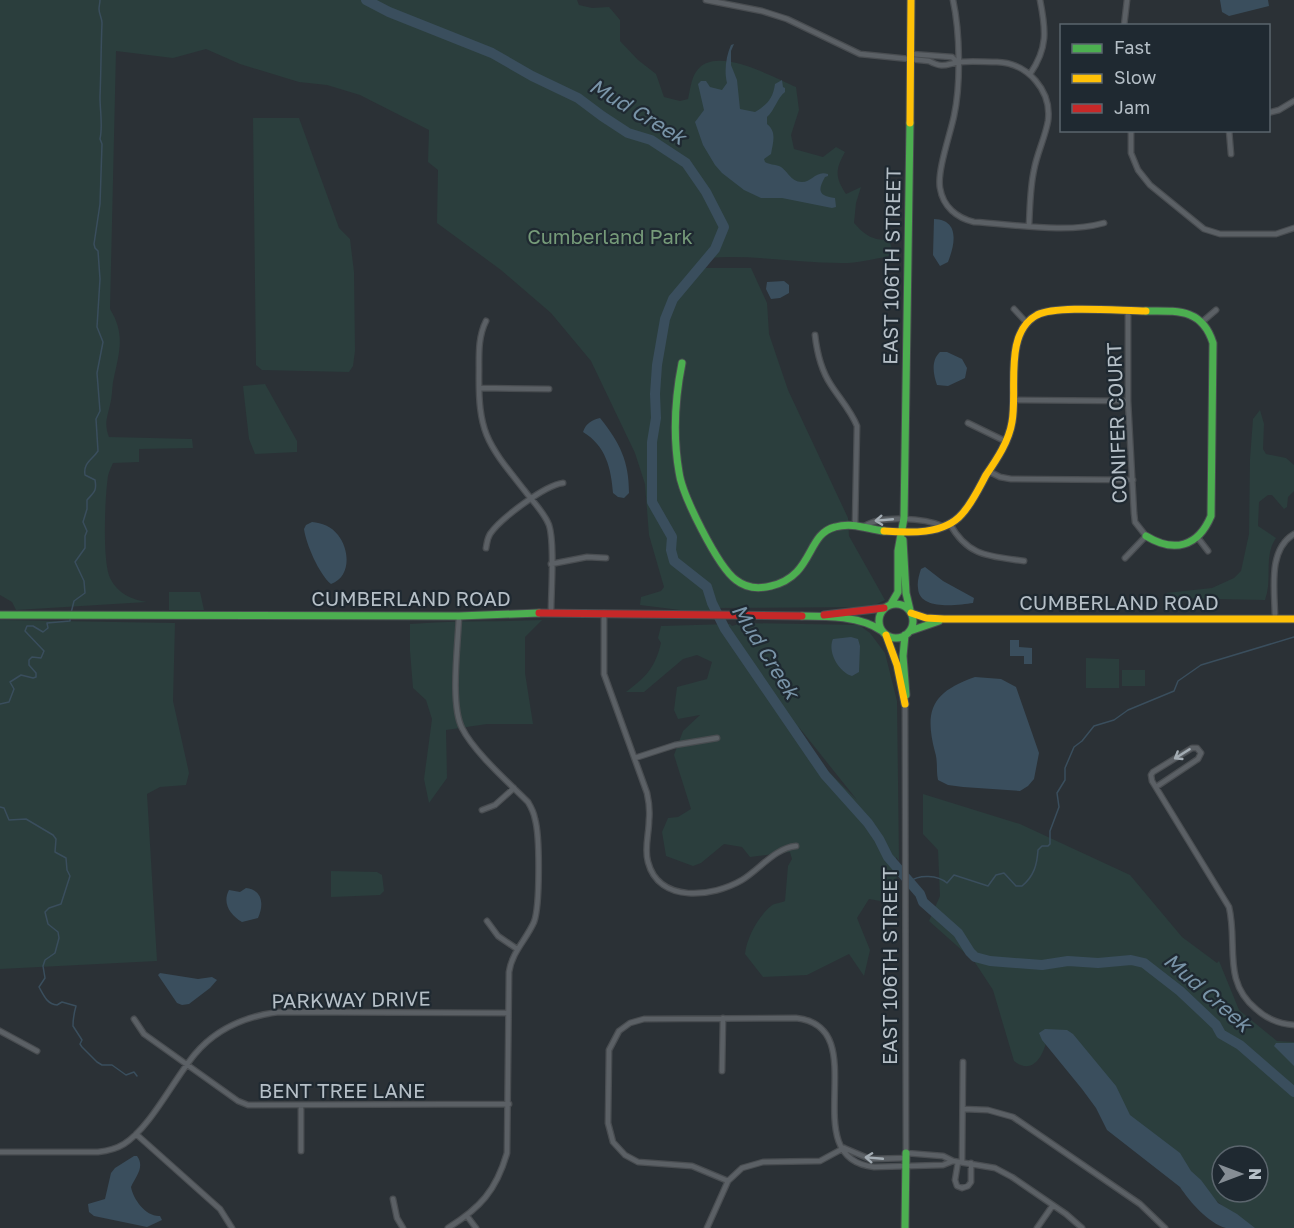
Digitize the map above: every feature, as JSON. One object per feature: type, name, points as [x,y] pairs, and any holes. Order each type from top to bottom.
[{"type":"main road","name":"EAST 106TH STREET","points":[[887,606],[898,592],[898,550],[904,518],[911,0]]},
{"type":"main road","points":[[682,363],[678,393],[679,475],[686,495],[729,574],[738,582],[762,587],[779,584],[802,568],[815,542],[823,532],[834,527],[865,526],[877,530],[902,532],[929,531],[961,516],[1011,428],[1014,400],[1014,349],[1018,334],[1026,322],[1038,314],[1055,309],[1128,309],[1183,311],[1192,314],[1202,321],[1210,334],[1213,347],[1210,520],[1198,538],[1187,544],[1172,546],[1158,544],[1146,536]]},
{"type":"main road","name":"EAST 106TH STREET","points":[[902,532],[906,593],[911,612]]},
{"type":"main road","points":[[902,604],[911,612],[913,622],[908,633],[895,638],[884,633],[879,617],[887,606],[902,604]]},
{"type":"main road","name":"CUMBERLAND ROAD","points":[[823,616],[834,612],[869,611],[887,606]]},
{"type":"main road","name":"CUMBERLAND ROAD","points":[[911,612],[926,618],[944,619],[1294,619]]},
{"type":"main road","name":"CUMBERLAND ROAD","points":[[0,615],[459,616],[604,613],[823,616],[834,619],[865,620],[884,633]]},
{"type":"main road","name":"CUMBERLAND ROAD","points":[[908,633],[944,619]]},
{"type":"main road","name":"EAST 106TH STREET","points":[[884,633],[897,665],[905,704]]},
{"type":"main road","name":"EAST 106TH STREET","points":[[905,704],[903,656],[908,633]]},
{"type":"main road","name":"EAST 106TH STREET","points":[[905,1228],[906,1155]]},
{"type":"street","points":[[706,0],[762,10],[787,19],[860,54],[952,57],[957,63]]},
{"type":"street","points":[[954,0],[958,28],[955,112],[939,179],[943,200],[956,215],[967,220],[1078,228],[1104,223]]},
{"type":"street","points":[[1030,75],[1044,45],[1045,28],[1040,0]]},
{"type":"street","points":[[1124,24],[1124,9],[1127,0]]},
{"type":"street","points":[[910,57],[945,66],[957,63],[1005,63],[1025,70],[1043,92],[1048,116],[1034,170],[1029,225]]},
{"type":"street","points":[[1270,113],[1294,101]]},
{"type":"street","points":[[1131,132],[1131,153],[1138,170],[1150,185],[1204,229],[1220,234],[1276,234],[1294,228]]},
{"type":"street","points":[[1229,132],[1231,154]]},
{"type":"street","points":[[1014,309],[1026,322]]},
{"type":"street","name":"CONIFER COURT","points":[[1128,309],[1128,401],[1135,522],[1146,536]]},
{"type":"street","points":[[1202,321],[1216,310]]},
{"type":"street","points":[[486,321],[480,336],[479,411],[486,438],[549,526],[551,613]]},
{"type":"street","points":[[815,335],[817,351],[825,374],[853,416],[857,426],[855,526]]},
{"type":"street","points":[[479,388],[549,389]]},
{"type":"street","points":[[1014,400],[1128,401]]},
{"type":"street","points":[[968,423],[1005,441]]},
{"type":"street","points":[[988,471],[1011,479],[1133,480]]},
{"type":"street","points":[[486,548],[492,532],[531,499],[546,488],[563,483]]},
{"type":"street","points":[[865,526],[871,521],[904,518],[946,525],[973,551],[983,555],[1024,561]]},
{"type":"street","points":[[1275,619],[1276,560],[1284,541],[1294,534]]},
{"type":"street","points":[[1125,558],[1146,536]]},
{"type":"street","points":[[1198,538],[1208,551]]},
{"type":"street","points":[[551,564],[587,557],[606,558]]},
{"type":"street","points":[[604,613],[604,674],[649,802],[648,862],[655,877],[667,888],[679,892],[693,893],[726,887],[749,875],[784,848],[796,846]]},
{"type":"street","points":[[448,1228],[467,1216],[488,1195],[502,1169],[508,1144],[510,963],[530,930],[537,909],[537,831],[532,810],[468,738],[461,726],[457,705],[459,616]]},
{"type":"street","name":"EAST 106TH STREET","points":[[905,704],[906,1155]]},
{"type":"street","points":[[635,758],[675,745],[717,738]]},
{"type":"street","points":[[1156,787],[1198,759],[1201,753],[1197,748],[1191,748],[1151,775],[1156,787],[1229,907],[1232,920],[1235,978],[1240,991],[1262,1015],[1275,1022],[1294,1025]]},
{"type":"street","points":[[482,810],[495,805],[514,788]]},
{"type":"street","points":[[487,921],[498,936],[517,949]]},
{"type":"street","name":"PARKWAY DRIVE","points":[[0,1152],[98,1152],[118,1147],[136,1134],[186,1065],[204,1045],[227,1028],[248,1018],[269,1014],[508,1013]]},
{"type":"street","points":[[722,1071],[723,1018]]},
{"type":"street","points":[[728,1181],[692,1166],[644,1163],[629,1158],[615,1145],[608,1123],[608,1058],[611,1043],[619,1031],[630,1023],[644,1019],[723,1018],[801,1019],[814,1023],[825,1032],[834,1052],[835,1128],[851,1159],[863,1165],[906,1167],[958,1162],[987,1165],[1004,1172],[1082,1228]]},
{"type":"street","name":"BENT TREE LANE","points":[[134,1019],[144,1034],[243,1104],[253,1106],[509,1104]]},
{"type":"street","points":[[0,1031],[37,1051]]},
{"type":"street","points":[[963,1062],[963,1109],[954,1180],[957,1186],[962,1188],[971,1182],[971,1163]]},
{"type":"street","points":[[301,1106],[301,1150]]},
{"type":"street","points":[[963,1109],[988,1110],[1013,1117],[1140,1204],[1165,1228]]},
{"type":"street","points":[[136,1134],[220,1209],[232,1228]]},
{"type":"street","points":[[844,1148],[870,1159],[906,1155],[943,1156],[958,1162]]},
{"type":"street","points":[[707,1228],[728,1181],[738,1171],[753,1164],[820,1161],[844,1148]]},
{"type":"street","points":[[393,1199],[394,1210],[403,1228]]},
{"type":"street","points":[[1037,1228],[1053,1205]]},
{"type":"street","points":[[467,1216],[476,1228]]},
{"type":"green space","name":"Cumberland Park","points":[[0,0],[577,0],[579,5],[592,8],[609,7],[620,20],[620,41],[638,60],[656,74],[664,97],[680,101],[688,99],[696,72],[705,64],[716,61],[744,65],[796,87],[799,110],[791,135],[794,149],[823,157],[836,147],[845,152],[838,169],[840,183],[846,194],[861,187],[856,203],[854,223],[870,236],[889,240],[894,255],[848,263],[743,257],[708,258],[703,268],[751,268],[767,303],[769,334],[788,390],[848,518],[849,536],[885,600],[871,607],[714,608],[714,611],[640,605],[641,597],[661,591],[664,587],[649,535],[645,484],[635,453],[591,361],[551,313],[501,270],[437,223],[438,170],[428,162],[429,130],[360,95],[327,85],[299,82],[240,64],[206,49],[173,58],[116,51],[110,309],[118,327],[120,344],[107,428],[109,437],[192,439],[193,448],[139,449],[139,462],[113,463],[108,474],[105,512],[107,569],[113,583],[125,595],[147,602],[16,610],[12,602],[0,595]]},
{"type":"green space","points":[[253,118],[299,118],[339,228],[350,239],[354,272],[355,351],[353,366],[349,372],[262,370],[256,365]]},
{"type":"green space","points":[[265,384],[297,441],[297,452],[255,454],[249,439],[243,386]]},
{"type":"green space","points":[[1260,410],[1264,424],[1263,449],[1266,454],[1286,458],[1294,465],[1294,491],[1288,497],[1287,507],[1284,509],[1272,495],[1268,495],[1259,502],[1258,526],[1276,538],[1270,553],[1265,600],[1172,598],[1166,593],[1212,588],[1234,578],[1241,571],[1249,534],[1253,419]]},
{"type":"green space","points":[[169,592],[200,592],[204,610],[169,610]]},
{"type":"green space","points":[[0,620],[175,623],[173,701],[189,773],[186,785],[160,787],[147,794],[157,961],[0,969]]},
{"type":"green space","points":[[542,620],[525,637],[525,673],[533,724],[487,724],[446,730],[447,778],[429,803],[424,779],[432,719],[426,700],[413,688],[410,624]]},
{"type":"green space","points":[[742,623],[859,625],[870,633],[885,653],[897,701],[899,861],[896,857],[897,882],[891,898],[886,902],[869,899],[857,918],[870,950],[864,976],[849,954],[807,975],[763,977],[745,954],[751,934],[762,916],[772,905],[785,901],[788,866],[792,859],[790,852],[750,857],[742,847],[724,844],[701,863],[693,866],[666,856],[662,832],[668,818],[678,817],[691,809],[674,755],[683,731],[700,715],[678,719],[674,710],[677,687],[707,679],[712,662],[697,655],[683,659],[644,692],[626,692],[639,682],[653,666],[661,643],[658,638],[661,626],[730,624],[732,626]],"holes":[[[798,726],[857,800],[823,766]]]},
{"type":"green space","points":[[1086,658],[1119,659],[1119,688],[1086,688]]},
{"type":"green space","points":[[1122,670],[1145,670],[1145,686],[1122,686]]},
{"type":"green space","points":[[923,794],[1020,824],[1130,875],[1182,937],[1217,963],[1219,961],[1239,1010],[1277,1041],[1294,1042],[1294,1228],[1249,1228],[1220,1204],[1270,1204],[1270,1144],[1210,1144],[1210,1196],[1111,1113],[1047,1038],[1040,1057],[1032,1065],[1021,1065],[1014,1061],[993,990],[974,961],[929,921],[940,896],[938,850],[923,834]]},
{"type":"green space","points":[[331,871],[377,872],[382,875],[384,891],[380,895],[331,897]]},
{"type":"water","points":[[1220,0],[1268,0],[1269,6],[1229,16],[1222,12]]},
{"type":"water","points":[[734,44],[731,51],[731,65],[737,80],[740,109],[755,112],[769,100],[775,84],[782,80],[785,88],[785,92],[767,117],[767,124],[774,138],[771,154],[764,159],[765,162],[779,166],[792,178],[802,182],[820,174],[828,174],[820,189],[826,196],[835,198],[836,207],[782,198],[761,198],[744,190],[715,165],[703,145],[695,122],[704,110],[698,84],[706,81],[710,87],[722,90],[727,83],[728,54],[731,45]]},
{"type":"water","points":[[934,219],[942,220],[952,228],[954,241],[948,262],[940,266],[933,255]]},
{"type":"water","points":[[784,281],[789,285],[789,293],[780,298],[771,299],[766,289],[767,282]]},
{"type":"water","points":[[940,352],[947,352],[962,359],[967,368],[965,378],[948,386],[937,385],[934,367],[935,359]]},
{"type":"water","points":[[600,418],[618,444],[625,462],[629,493],[624,498],[613,493],[606,458],[597,444],[583,432],[590,422]]},
{"type":"water","points":[[312,522],[332,529],[345,548],[347,563],[345,569],[342,576],[331,584],[318,566],[307,543],[304,529]]},
{"type":"water","points":[[925,567],[943,581],[974,598],[973,603],[940,605],[925,600],[920,595],[918,583],[921,569]]},
{"type":"water","points":[[851,637],[858,639],[860,646],[859,672],[852,676],[847,674],[835,661],[832,650],[833,639]]},
{"type":"water","points":[[1010,640],[1019,640],[1019,647],[1032,648],[1032,664],[1024,664],[1024,656],[1010,656]]},
{"type":"water","points":[[975,677],[1001,679],[1016,687],[1039,753],[1034,779],[1020,791],[948,785],[938,780],[931,714],[935,704],[949,689]]},
{"type":"water","points":[[246,888],[252,889],[259,895],[261,908],[258,918],[242,922],[228,908],[226,900],[229,890],[240,892]]},
{"type":"water","points":[[160,973],[198,979],[212,977],[217,980],[189,1004],[182,1005],[177,1003],[158,975]]},
{"type":"water","points":[[1045,1029],[1067,1030],[1073,1034],[1116,1086],[1130,1115],[1180,1153],[1191,1171],[1210,1192],[1210,1204],[1220,1204],[1255,1228],[1226,1228],[1213,1222],[1194,1205],[1180,1187],[1107,1130],[1096,1108],[1042,1040],[1039,1033]]},
{"type":"water","points":[[1276,1043],[1294,1043],[1294,1066],[1274,1046]]},
{"type":"water","points":[[137,1156],[140,1164],[131,1187],[134,1197],[145,1210],[155,1216],[160,1216],[162,1220],[147,1227],[94,1216],[89,1212],[88,1204],[105,1199],[111,1173],[115,1168]]},
{"type":"waterway","points":[[71,613],[74,601],[85,593],[84,581],[75,562],[85,548],[87,531],[83,522],[87,500],[95,489],[95,480],[85,475],[85,471],[98,451],[96,419],[100,411],[97,373],[103,342],[97,327],[100,279],[98,251],[94,244],[100,204],[102,144],[100,139],[102,23],[99,11],[100,0]]},
{"type":"waterway","name":"Mud Creek","points":[[366,0],[389,12],[492,53],[532,76],[578,98],[628,133],[651,140],[686,163],[706,192],[724,227],[715,249],[673,299],[665,319],[657,365],[656,418],[652,442],[652,502],[672,537],[671,550],[674,561],[707,587],[725,629],[825,775],[868,823],[888,857],[920,894],[923,902],[958,933],[975,957],[990,961],[1042,965],[1068,961],[1098,963],[1131,960],[1144,963],[1180,991],[1216,1025],[1221,1034],[1240,1045],[1294,1092]]},
{"type":"waterway","points":[[0,704],[9,702],[14,689],[10,682],[21,675],[36,677],[36,673],[29,665],[29,660],[32,657],[41,658],[44,651],[25,631],[27,626],[33,626],[43,632],[48,628],[47,623],[70,621],[70,618]]},
{"type":"waterway","points":[[909,882],[928,876],[939,878],[947,883],[954,875],[988,886],[996,875],[1004,873],[1016,886],[1022,886],[1034,870],[1038,850],[1050,844],[1050,831],[1059,807],[1057,793],[1065,780],[1065,768],[1074,747],[1094,726],[1114,720],[1128,710],[1174,691],[1178,681],[1201,665],[1294,637]]},
{"type":"waterway","points":[[0,807],[4,808],[9,820],[26,819],[53,835],[56,839],[55,852],[66,858],[70,876],[61,904],[45,912],[48,924],[58,932],[59,938],[55,953],[45,960],[43,966],[45,978],[39,987],[51,1003],[57,1005],[62,1002],[76,1006],[73,1026],[82,1040],[80,1044],[97,1062],[102,1065],[112,1065],[126,1075],[134,1072],[137,1076]]},
{"type":"traffic: fast","points":[[891,604],[898,592],[898,551],[904,518],[910,123]]},
{"type":"traffic: fast","points":[[1146,311],[1178,312],[1195,317],[1202,323],[1213,343],[1211,516],[1199,535],[1184,544],[1166,544],[1146,536]]},
{"type":"traffic: fast","points":[[682,363],[675,431],[679,472],[687,497],[711,546],[736,580],[744,585],[757,588],[785,581],[795,574],[819,538],[826,531],[835,527],[854,526],[884,531]]},
{"type":"traffic: fast","points":[[903,540],[906,593],[910,610]]},
{"type":"traffic: fast","points":[[896,604],[908,609],[913,621],[908,633],[896,638],[884,633],[879,621],[884,609],[896,604]]},
{"type":"traffic: fast","points":[[0,615],[459,616],[539,613]]},
{"type":"traffic: fast","points":[[802,616],[854,620],[882,631]]},
{"type":"traffic: fast","points":[[910,631],[939,621]]},
{"type":"traffic: fast","points":[[905,635],[903,656],[906,695]]},
{"type":"traffic: fast","points":[[905,1228],[906,1153]]},
{"type":"traffic: slow","points":[[910,123],[911,0]]},
{"type":"traffic: slow","points":[[884,531],[915,532],[946,526],[955,521],[969,505],[1008,436],[1012,422],[1016,349],[1026,323],[1037,315],[1059,310],[1146,311]]},
{"type":"traffic: slow","points":[[911,613],[926,618],[944,619],[1294,619]]},
{"type":"traffic: slow","points":[[886,635],[897,665],[905,704]]},
{"type":"traffic: jam","points":[[824,615],[884,608]]},
{"type":"traffic: jam","points":[[539,613],[802,616]]}]
